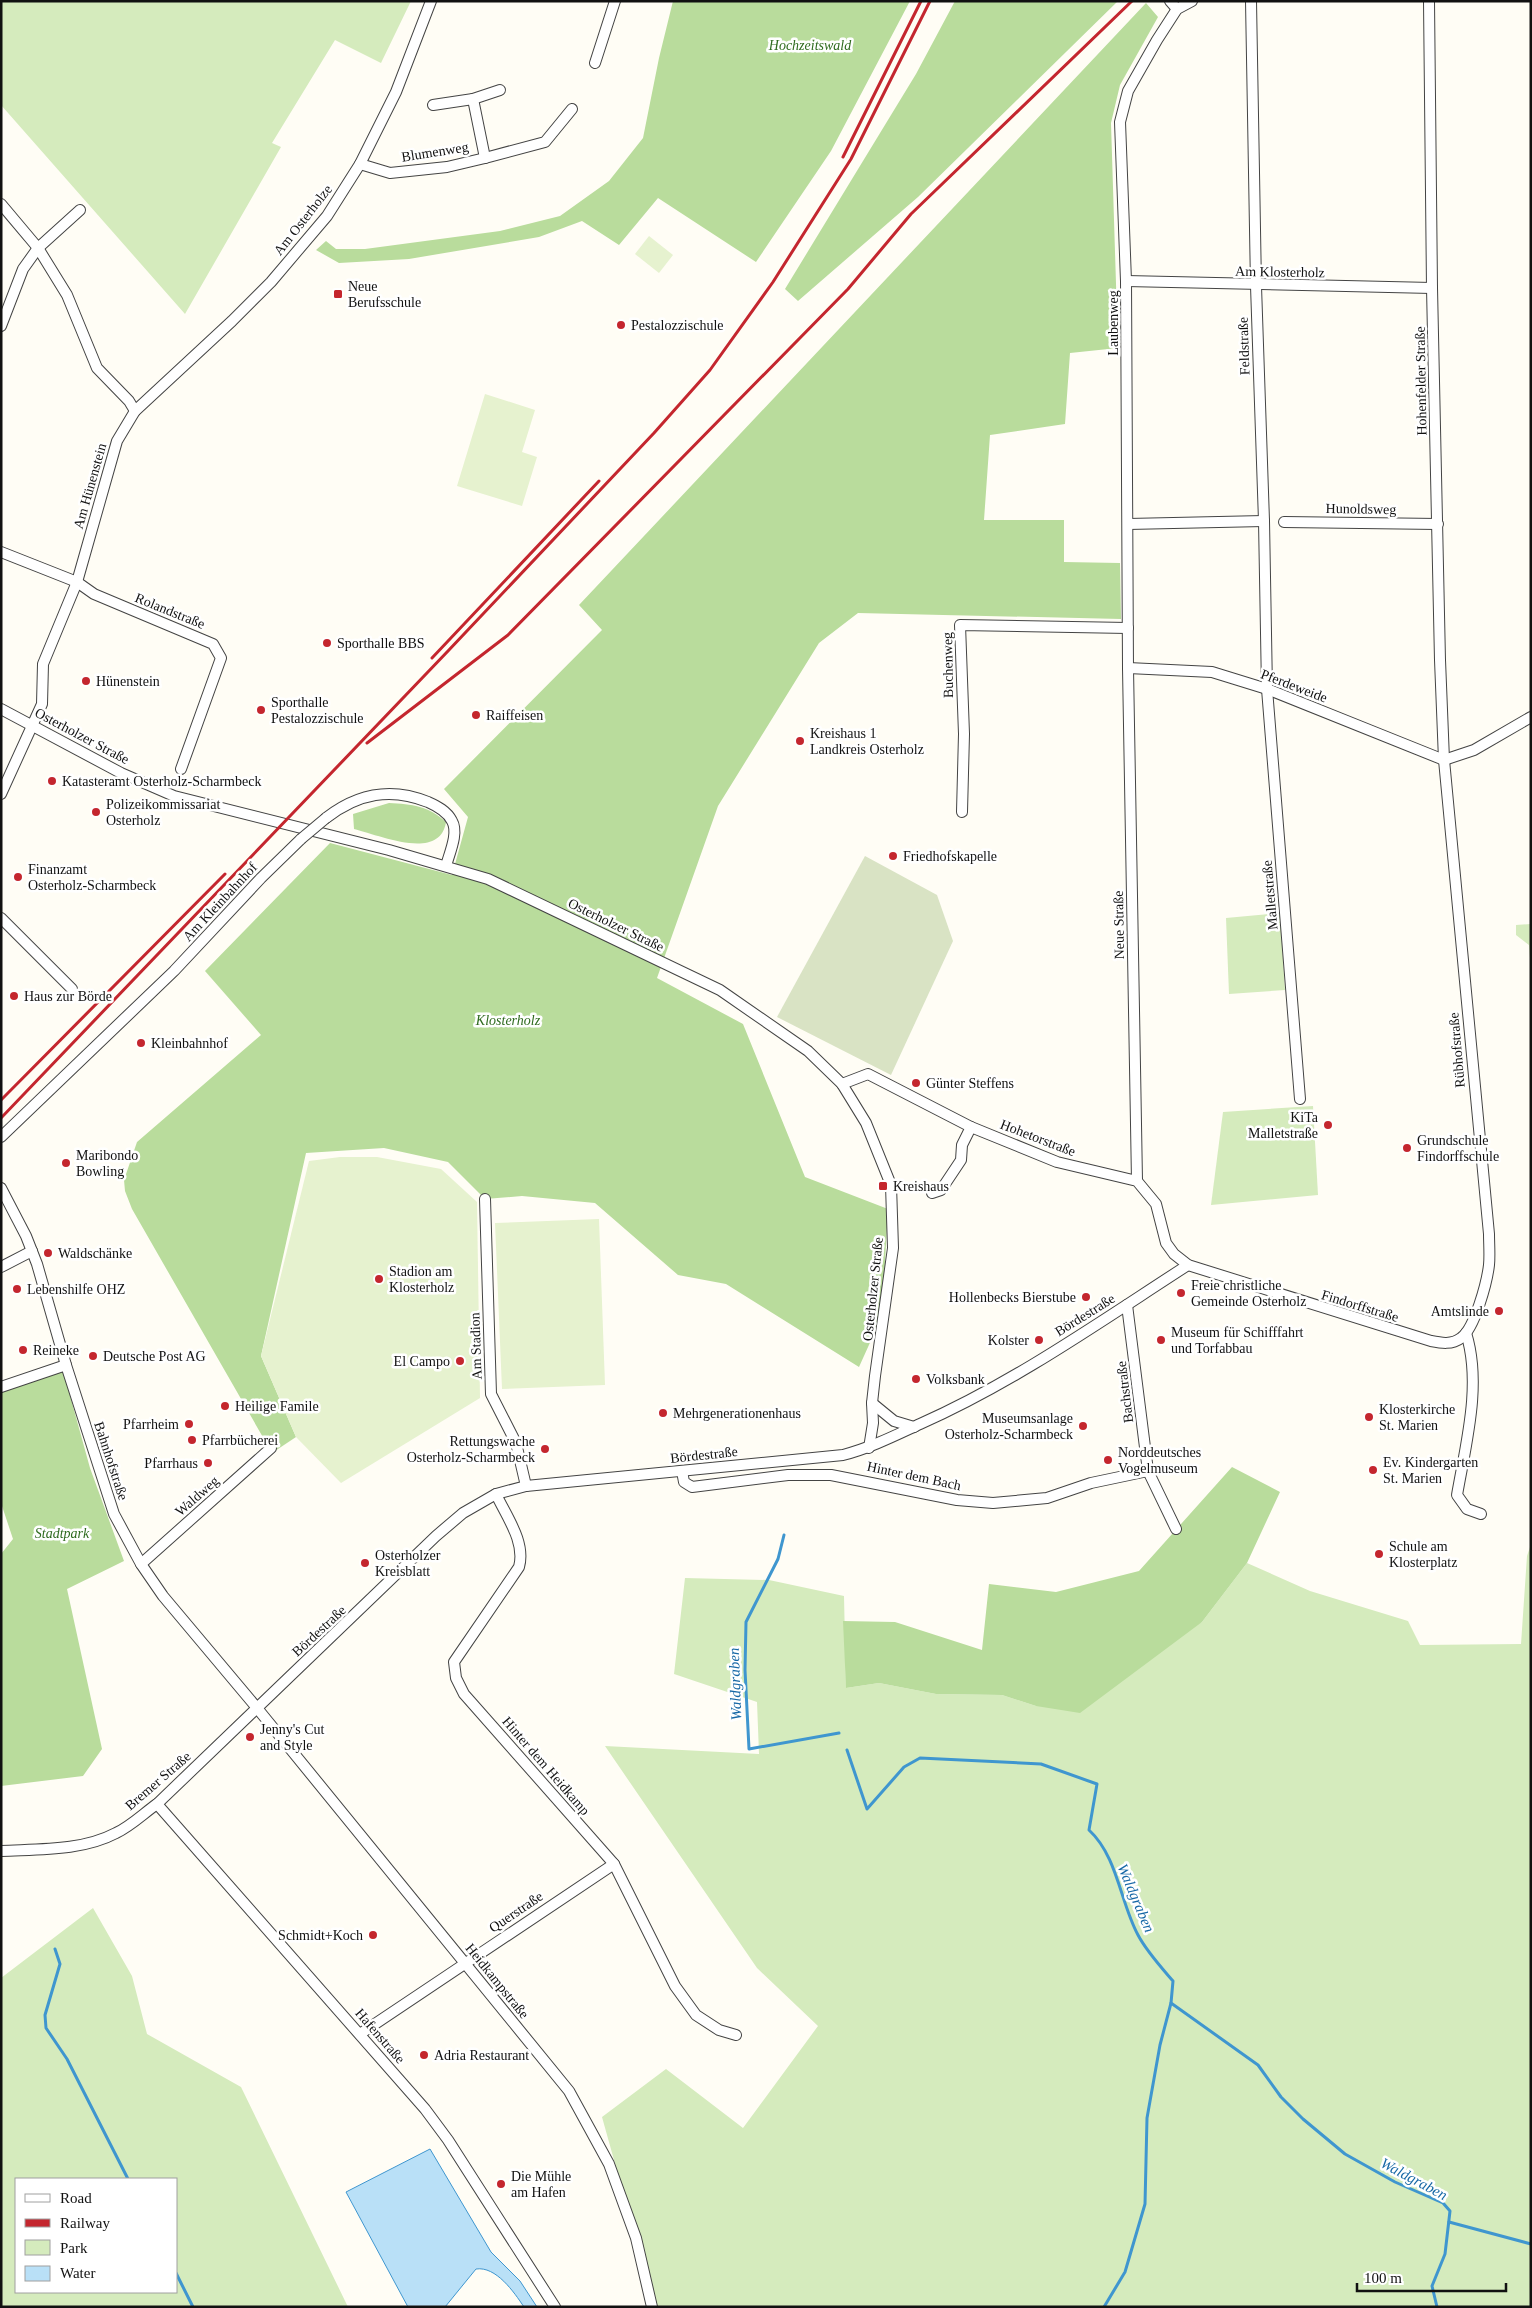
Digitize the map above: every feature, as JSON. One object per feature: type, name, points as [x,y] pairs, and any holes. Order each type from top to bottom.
[{"type":"street","name":"Am Osterholze","points":[[135,411],[271,282],[327,216],[360,164],[396,92],[431,1]]},
{"type":"street","points":[[595,63],[615,1]]},
{"type":"street","name":"Laubenweg","points":[[1128,668],[1126,282],[1120,122],[1128,91],[1174,5],[1192,1]]},
{"type":"street","name":"Feldstraße","points":[[1252,1],[1256,286],[1264,521],[1267,689]]},
{"type":"street","name":"Hohenfelder Straße","points":[[1429,1],[1432,288],[1444,760]]},
{"type":"street","points":[[433,105],[473,99],[500,90]]},
{"type":"street","name":"Blumenweg","points":[[473,99],[485,158]]},
{"type":"street","name":"Blumenweg","points":[[360,164],[390,173],[447,167],[485,158],[545,142],[572,109]]},
{"type":"street","points":[[1,204],[38,248],[67,295],[97,368],[129,401],[135,411]]},
{"type":"street","points":[[1,326],[22,269],[38,248],[80,210]]},
{"type":"street","name":"Am Klosterholz","points":[[1126,282],[1432,288]]},
{"type":"street","name":"Am Hünenstein","points":[[1,794],[42,704],[43,664],[77,582],[118,441],[135,411]]},
{"type":"street","points":[[1128,524],[1264,521]]},
{"type":"street","name":"Hunoldsweg","points":[[1284,522],[1438,524]]},
{"type":"street","name":"Rolandstraße","points":[[1,552],[77,582],[94,594],[213,644],[221,658],[181,770]]},
{"type":"street","name":"Buchenweg","points":[[962,812],[964,734],[960,625],[1128,628]]},
{"type":"street","name":"Pferdeweide","points":[[1128,668],[1212,672],[1267,689],[1444,760]]},
{"type":"street","name":"Neue Straße","points":[[1128,668],[1137,1182]]},
{"type":"street","name":"Malletstraße","points":[[1267,689],[1300,1099]]},
{"type":"street","name":"Osterholzer Straße","points":[[1,709],[121,773],[174,796],[446,866],[488,880],[720,990],[808,1051],[842,1084],[866,1123],[891,1185],[893,1199],[893,1248],[872,1404],[873,1423],[869,1448]]},
{"type":"street","points":[[1444,760],[1474,750],[1531,717]]},
{"type":"street","name":"Rübhofstraße","points":[[1444,760],[1488,1234],[1489,1266],[1476,1314],[1466,1334]]},
{"type":"street","name":"Am Kleinbahnhof","points":[[1,1137],[174,971],[261,878],[301,839],[326,818],[357,800],[392,792],[413,796],[439,807],[453,821],[454,834],[446,866]]},
{"type":"street","points":[[1,918],[72,990]]},
{"type":"street","name":"Hohetorstraße","points":[[842,1084],[868,1074],[972,1127],[1057,1162],[1137,1182]]},
{"type":"street","points":[[932,1193],[941,1190],[961,1160],[962,1145],[972,1127]]},
{"type":"street","points":[[1137,1182],[1156,1204],[1166,1243],[1174,1254],[1188,1265]]},
{"type":"street","name":"Bahnhofstraße","points":[[1,1188],[32,1251],[114,1514],[141,1564],[163,1596],[258,1708]]},
{"type":"street","name":"Am Stadion","points":[[485,1199],[491,1394],[516,1443],[526,1486]]},
{"type":"street","points":[[1,1267],[32,1251]]},
{"type":"street","name":"Findorffstraße","points":[[1188,1265],[1431,1342],[1443,1344],[1453,1342],[1466,1334]]},
{"type":"street","name":"Bördestraße","points":[[258,1708],[443,1530],[463,1513],[496,1494],[526,1486],[842,1455],[869,1448],[946,1413],[1020,1372],[1188,1265]]},
{"type":"street","name":"Bachstraße","points":[[1127,1305],[1148,1472],[1176,1529]]},
{"type":"street","points":[[1466,1334],[1472,1351],[1473,1377],[1457,1495],[1467,1509],[1481,1514]]},
{"type":"street","points":[[1,1387],[66,1365]]},
{"type":"street","points":[[872,1404],[894,1421],[914,1427]]},
{"type":"street","name":"Waldweg","points":[[141,1564],[271,1448]]},
{"type":"street","name":"Hinter dem Bach","points":[[682,1471],[684,1482],[692,1487],[788,1475],[831,1475],[957,1500],[993,1503],[1047,1498],[1090,1483],[1148,1472]]},
{"type":"street","name":"Hinter dem Heidkamp","points":[[496,1494],[520,1545],[522,1556],[519,1567],[454,1662],[456,1678],[464,1694],[614,1864],[675,1986],[689,2005],[703,2021],[719,2030],[736,2035]]},
{"type":"street","name":"Bremer Straße","points":[[1,1851],[68,1847],[94,1842],[117,1833],[157,1804],[258,1708]]},
{"type":"street","name":"Heidkampstraße","points":[[258,1708],[569,2091],[609,2164],[636,2238],[652,2307]]},
{"type":"street","name":"Hafenstraße","points":[[157,1804],[425,2108],[448,2140],[555,2307]]},
{"type":"street","name":"Querstraße","points":[[360,2034],[614,1864]]},
{"type":"green space","points":[[1,1],[411,1],[381,63],[335,40],[272,143],[281,147],[185,314],[1,105]]},
{"type":"green space","name":"Hochzeitswald","points":[[673,1],[910,1],[831,151],[756,262],[658,198],[619,245],[582,221],[539,237],[409,259],[339,263],[316,250],[326,241],[336,249],[365,249],[500,231],[560,216],[609,181],[643,138]]},
{"type":"green space","points":[[955,1],[1118,1],[918,197],[798,301],[785,289],[916,74]]},
{"type":"green space","name":"Klosterholz","points":[[1146,3],[1158,17],[1120,85],[1111,123],[1118,348],[1070,353],[1065,424],[990,435],[984,520],[1064,520],[1064,562],[1120,563],[1121,619],[858,613],[819,643],[718,806],[657,978],[743,1024],[805,1177],[888,1209],[882,1316],[859,1367],[726,1284],[678,1275],[595,1203],[522,1196],[485,1199],[448,1162],[384,1148],[306,1153],[261,1356],[296,1437],[272,1453],[132,1209],[125,1191],[124,1180],[137,1142],[261,1035],[205,971],[330,843],[452,875],[468,817],[444,789],[602,630],[579,605]]},
{"type":"green space","points":[[649,236],[673,255],[659,273],[635,254]]},
{"type":"green space","points":[[485,394],[535,410],[522,452],[537,457],[522,506],[457,486]]},
{"type":"green space","points":[[389,803],[413,805],[433,812],[446,822],[441,834],[433,841],[407,843],[354,829],[353,814]]},
{"type":"green space","points":[[865,856],[937,895],[953,941],[891,1075],[777,1017]]},
{"type":"green space","points":[[1280,913],[1285,990],[1229,994],[1226,918]]},
{"type":"green space","points":[[1531,924],[1531,970],[1529,945],[1516,935],[1516,925]]},
{"type":"green space","points":[[1313,1106],[1318,1195],[1211,1205],[1223,1112]]},
{"type":"green space","name":"Stadion am Klosterholz","points":[[340,1157],[377,1157],[441,1169],[477,1202],[480,1398],[341,1483],[296,1437],[261,1356],[309,1161]]},
{"type":"green space","points":[[599,1219],[605,1385],[502,1389],[495,1223]]},
{"type":"green space","name":"Stadtpark","points":[[63,1370],[90,1468],[124,1561],[67,1589],[102,1749],[83,1776],[1,1786],[1,1554],[13,1539],[1,1503],[1,1391]]},
{"type":"green space","points":[[1232,1467],[1280,1492],[1247,1563],[1202,1622],[1080,1713],[1036,1706],[1002,1695],[936,1694],[879,1683],[846,1688],[843,1621],[895,1622],[982,1650],[989,1584],[1056,1592],[1139,1571]]},
{"type":"green space","points":[[1531,1544],[1531,2307],[655,2307],[602,2117],[666,2069],[743,2128],[818,2026],[757,1968],[605,1746],[759,1754],[757,1702],[674,1674],[685,1578],[769,1580],[844,1596],[846,1688],[879,1683],[936,1694],[1002,1695],[1036,1706],[1202,1622],[1247,1563],[1310,1591],[1408,1621],[1420,1645],[1521,1644],[1527,1556]]},
{"type":"green space","points":[[93,1908],[132,1976],[147,2034],[241,2087],[348,2307],[1,2307],[1,1978]]},
{"type":"water","points":[[430,2149],[491,2252],[520,2281],[537,2307],[524,2307],[504,2281],[491,2272],[476,2269],[445,2307],[408,2307],[346,2192]]},
{"type":"waterway","name":"Waldgraben","points":[[784,1535],[778,1559],[746,1622],[745,1670],[749,1749],[839,1733]]},
{"type":"waterway","name":"Waldgraben","points":[[847,1750],[867,1809],[904,1767],[920,1758],[1041,1764],[1097,1784],[1089,1830],[1099,1841],[1113,1866],[1138,1935],[1173,1981],[1171,2003],[1258,2065],[1281,2097],[1303,2119],[1345,2154],[1395,2182],[1443,2203],[1450,2211],[1445,2254],[1432,2286],[1437,2307]]},
{"type":"waterway","points":[[55,1949],[60,1964],[45,2015],[46,2028],[67,2059],[127,2178]]},
{"type":"waterway","points":[[1104,2307],[1125,2272],[1145,2204],[1147,2118],[1160,2045],[1171,2003]]},
{"type":"waterway","points":[[1449,2222],[1531,2244]]},
{"type":"waterway","points":[[178,2277],[193,2307]]},
{"type":"railway","points":[[843,157],[921,1]]},
{"type":"railway","points":[[1,1118],[448,651],[654,433],[710,370],[773,282],[851,159],[930,1]]},
{"type":"railway","points":[[367,743],[508,635],[848,289],[911,214],[1132,1]]},
{"type":"railway","points":[[432,658],[599,481]]},
{"type":"railway","points":[[1,1100],[225,874]]},
{"type":"place","name":"Neue Berufsschule","points":[[338,294]]},
{"type":"place","name":"Pestalozzischule","points":[[621,325]]},
{"type":"place","name":"Sporthalle BBS","points":[[327,643]]},
{"type":"place","name":"Hünenstein","points":[[86,681]]},
{"type":"place","name":"Sporthalle Pestalozzischule","points":[[261,710]]},
{"type":"place","name":"Raiffeisen","points":[[476,715]]},
{"type":"place","name":"Kreishaus 1 Landkreis Osterholz","points":[[800,741]]},
{"type":"place","name":"Katasteramt Osterholz-Scharmbeck","points":[[52,781]]},
{"type":"place","name":"Polizeikommissariat Osterholz","points":[[96,812]]},
{"type":"place","name":"Friedhofskapelle","points":[[893,856]]},
{"type":"place","name":"Finanzamt Osterholz-Scharmbeck","points":[[18,877]]},
{"type":"place","name":"Haus zur Börde","points":[[14,996]]},
{"type":"place","name":"Kleinbahnhof","points":[[141,1043]]},
{"type":"place","name":"Günter Steffens","points":[[916,1083]]},
{"type":"place","name":"KiTa Malletstraße","points":[[1328,1125]]},
{"type":"place","name":"Grundschule Findorffschule","points":[[1407,1148]]},
{"type":"place","name":"Maribondo Bowling","points":[[66,1163]]},
{"type":"place","name":"Kreishaus","points":[[883,1186]]},
{"type":"place","name":"Waldschänke","points":[[48,1253]]},
{"type":"place","name":"Stadion am Klosterholz","points":[[379,1279]]},
{"type":"place","name":"Lebenshilfe OHZ","points":[[17,1289]]},
{"type":"place","name":"Freie christliche Gemeinde Osterholz","points":[[1181,1293]]},
{"type":"place","name":"Hollenbecks Bierstube","points":[[1086,1297]]},
{"type":"place","name":"Amtslinde","points":[[1499,1311]]},
{"type":"place","name":"Kolster","points":[[1039,1340]]},
{"type":"place","name":"Museum für Schifffahrt und Torfabbau","points":[[1161,1340]]},
{"type":"place","name":"Reineke","points":[[23,1350]]},
{"type":"place","name":"Deutsche Post AG","points":[[93,1356]]},
{"type":"place","name":"El Campo","points":[[460,1361]]},
{"type":"place","name":"Volksbank","points":[[916,1379]]},
{"type":"place","name":"Heilige Famile","points":[[225,1406]]},
{"type":"place","name":"Mehrgenerationenhaus","points":[[663,1413]]},
{"type":"place","name":"Klosterkirche St. Marien","points":[[1369,1417]]},
{"type":"place","name":"Pfarrheim","points":[[189,1424]]},
{"type":"place","name":"Museumsanlage Osterholz-Scharmbeck","points":[[1083,1426]]},
{"type":"place","name":"Pfarrbücherei","points":[[192,1440]]},
{"type":"place","name":"Rettungswache Osterholz-Scharmbeck","points":[[545,1449]]},
{"type":"place","name":"Norddeutsches Vogelmuseum","points":[[1108,1460]]},
{"type":"place","name":"Pfarrhaus","points":[[208,1463]]},
{"type":"place","name":"Ev. Kindergarten St. Marien","points":[[1373,1470]]},
{"type":"place","name":"Schule am Klosterplatz","points":[[1379,1554]]},
{"type":"place","name":"Osterholzer Kreisblatt","points":[[365,1563]]},
{"type":"place","name":"Jenny's Cut and Style","points":[[250,1737]]},
{"type":"place","name":"Schmidt+Koch","points":[[373,1935]]},
{"type":"place","name":"Adria Restaurant","points":[[424,2055]]},
{"type":"place","name":"Die Mühle am Hafen","points":[[501,2184]]}]
